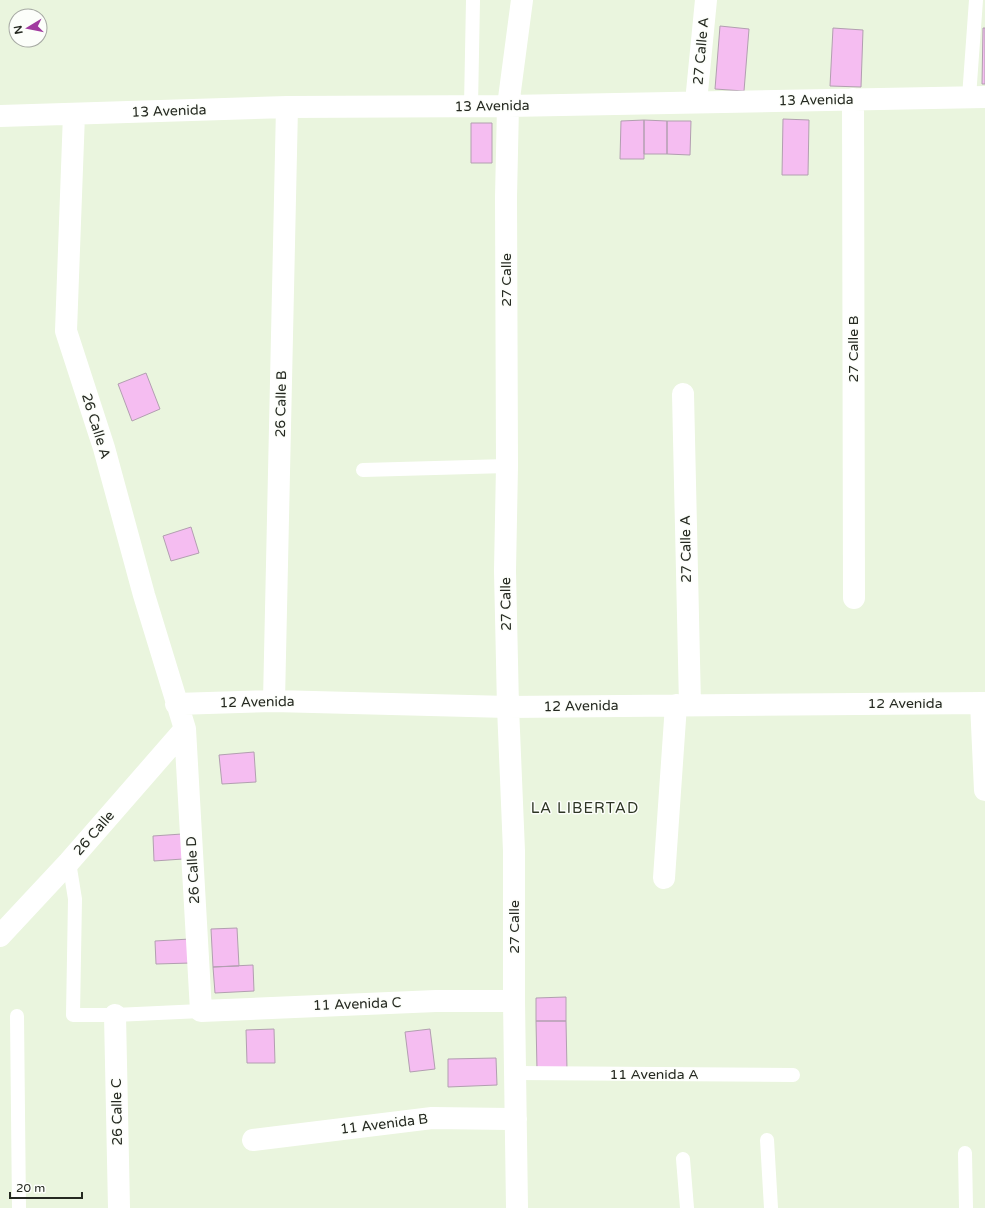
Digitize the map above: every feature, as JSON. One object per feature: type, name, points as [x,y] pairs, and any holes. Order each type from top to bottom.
[{"type":"street","name":"27 Calle","points":[[517,1208],[514,1001],[514,851],[508,707],[505,571],[507,466],[506,197],[508,106],[522,0]]},
{"type":"street","name":"27 Calle A","points":[[696,102],[706,0]]},
{"type":"street","name":"13 Avenida","points":[[0,116],[287,107],[508,106],[977,97]]},
{"type":"street","name":"27 Calle B","points":[[853,99],[854,598]]},
{"type":"street","name":"26 Calle B","points":[[274,701],[287,107]]},
{"type":"street","name":"26 Calle A","points":[[74,114],[66,331],[104,448],[176,704],[185,729]]},
{"type":"street","name":"27 Calle A","points":[[664,878],[683,705],[683,394]]},
{"type":"street","name":"12 Avenida","points":[[176,704],[274,701],[508,707],[983,703]]},
{"type":"street","points":[[983,703],[985,790]]},
{"type":"street","name":"26 Calle","points":[[0,936],[69,862],[185,729]]},
{"type":"street","name":"26 Calle D","points":[[185,729],[201,1011]]},
{"type":"street","name":"11 Avenida C","points":[[201,1011],[436,1001],[514,1001]]},
{"type":"street","name":"26 Calle C","points":[[115,1015],[119,1208]]},
{"type":"street","name":"11 Avenida B","points":[[252,1140],[432,1118],[516,1119]]},
{"type":"lane","points":[[471,106],[472,0]]},
{"type":"lane","points":[[976,0],[977,97]]},
{"type":"lane","points":[[363,470],[507,466]]},
{"type":"lane","points":[[69,862],[75,899],[73,1015],[115,1015],[201,1011]]},
{"type":"lane","points":[[17,1016],[19,1208]]},
{"type":"lane","name":"11 Avenida A","points":[[515,1073],[794,1075]]},
{"type":"lane","points":[[767,1140],[770,1208]]},
{"type":"lane","points":[[965,1153],[966,1208]]},
{"type":"lane","points":[[683,1159],[687,1208]]},
{"type":"building","points":[[720,26],[749,29],[744,91],[715,89]]},
{"type":"building","points":[[833,28],[863,30],[861,87],[830,86]]},
{"type":"building","points":[[983,28],[985,28],[985,84],[982,84]]},
{"type":"building","points":[[783,119],[809,120],[808,175],[782,175]]},
{"type":"building","points":[[644,120],[667,121],[667,154],[644,154]]},
{"type":"building","points":[[644,120],[644,159],[620,159],[621,121]]},
{"type":"building","points":[[667,121],[691,121],[690,155],[667,154]]},
{"type":"building","points":[[471,123],[492,123],[492,163],[471,163]]},
{"type":"building","points":[[146,373],[160,409],[132,421],[118,384]]},
{"type":"building","points":[[191,527],[199,553],[171,561],[163,536]]},
{"type":"building","points":[[254,752],[256,782],[222,784],[219,755]]},
{"type":"building","points":[[182,834],[183,859],[154,861],[153,836]]},
{"type":"building","points":[[237,928],[239,966],[213,967],[211,929]]},
{"type":"building","points":[[190,939],[191,963],[156,964],[155,941]]},
{"type":"building","points":[[253,965],[254,991],[215,993],[213,967]]},
{"type":"building","points":[[566,997],[566,1021],[536,1021],[536,998]]},
{"type":"building","points":[[536,1021],[566,1021],[567,1070],[537,1070]]},
{"type":"building","points":[[274,1029],[275,1063],[247,1063],[246,1030]]},
{"type":"building","points":[[430,1029],[435,1069],[410,1072],[405,1032]]},
{"type":"building","points":[[496,1058],[497,1085],[448,1087],[448,1059]]},
{"type":"district","name":"LA LIBERTAD","points":[[585,808]]}]
